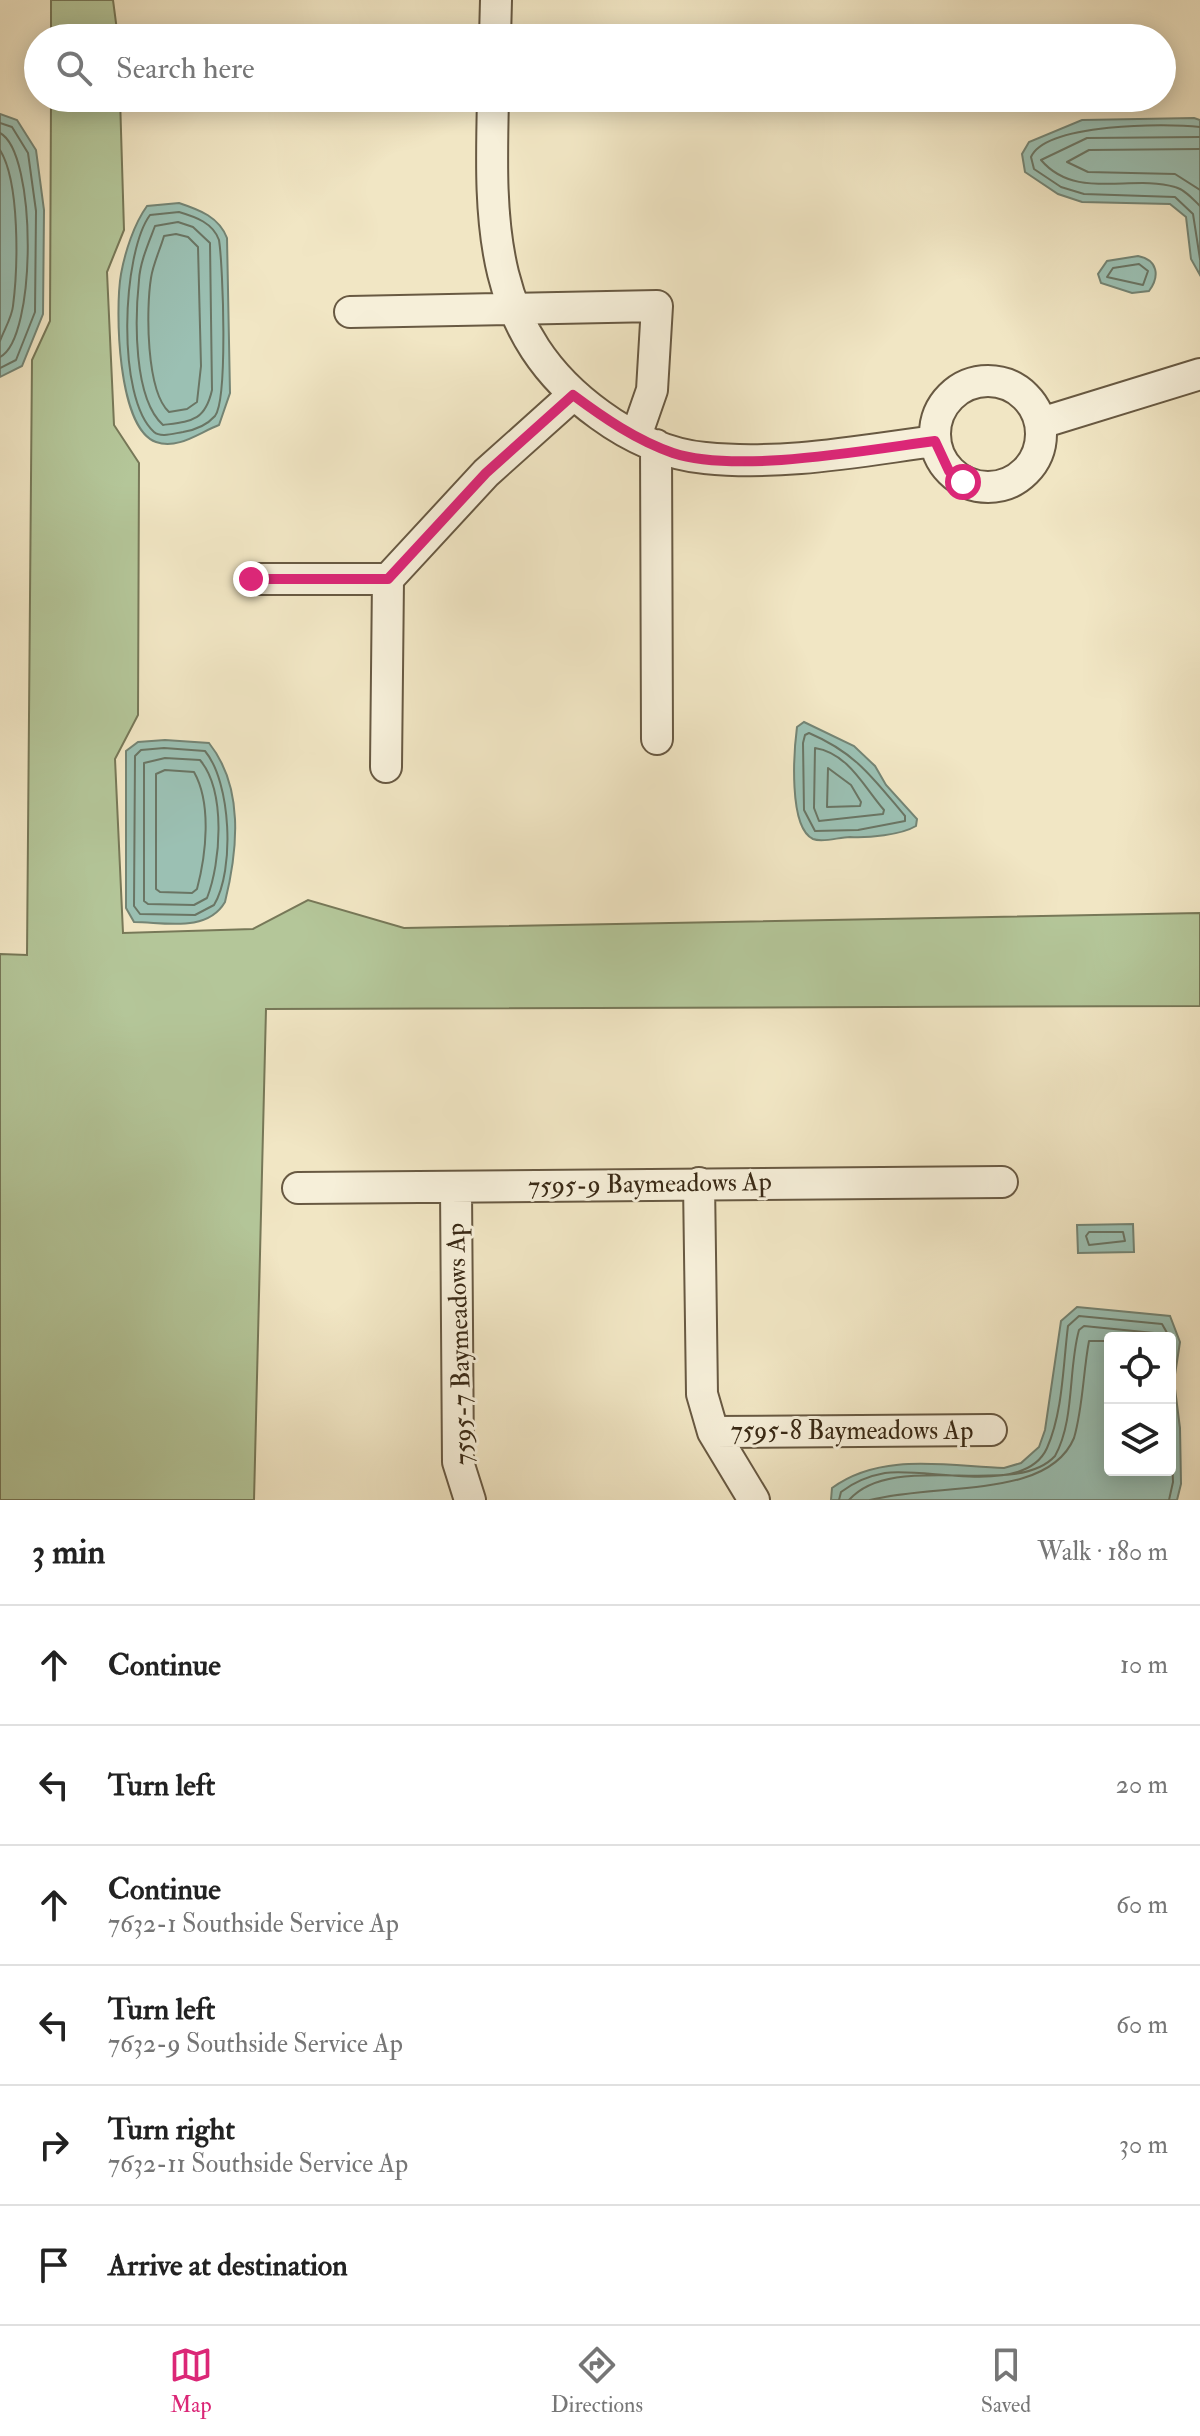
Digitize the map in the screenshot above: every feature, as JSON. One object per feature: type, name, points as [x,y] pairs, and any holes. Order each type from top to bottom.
[{"type":"street","points":[[495,24],[496,0]]},
{"type":"street","points":[[493,112],[491,201],[495,242],[513,307],[534,346],[573,395],[646,441],[676,454],[706,459],[833,455],[935,441]]},
{"type":"street","points":[[350,312],[657,306],[646,441],[657,739]]},
{"type":"street","points":[[1041,423],[1200,374]]},
{"type":"street","points":[[990,380],[1008,383],[1023,393],[1041,423],[1042,440],[1032,464],[1013,482],[997,487],[963,482],[949,471],[935,441],[939,411],[947,398],[972,382],[990,380]]},
{"type":"street","points":[[386,767],[388,579],[486,473],[573,395]]},
{"type":"street","points":[[251,579],[388,579]]},
{"type":"street","name":"7595-9 Baymeadows Ap","points":[[298,1188],[1002,1182]]},
{"type":"street","points":[[699,1183],[702,1394],[713,1432],[754,1500]]},
{"type":"street","name":"7595-7 Baymeadows Ap","points":[[456,1188],[458,1462],[470,1500]]},
{"type":"street","name":"7595-8 Baymeadows Ap","points":[[713,1432],[991,1430]]},
{"type":"green space","points":[[51,0],[113,0],[116,24],[51,24]]},
{"type":"green space","points":[[51,112],[120,112],[124,230],[107,272],[114,425],[139,463],[138,715],[115,759],[123,933],[253,929],[308,900],[404,928],[1200,913],[1200,1006],[266,1009],[254,1500],[0,1500],[0,954],[27,955],[32,360],[50,321]]},
{"type":"water","points":[[0,114],[17,120],[36,150],[44,210],[43,314],[22,366],[0,377]]},
{"type":"water","points":[[1082,120],[1200,120],[1200,275],[1191,259],[1186,217],[1170,204],[1082,202],[1058,194],[1025,172],[1022,154],[1029,142]]},
{"type":"water","points":[[179,203],[214,220],[227,238],[230,393],[219,425],[181,442],[164,444],[143,432],[133,415],[126,392],[119,338],[119,290],[128,248],[147,206]]},
{"type":"water","points":[[1138,256],[1150,261],[1155,269],[1155,280],[1149,291],[1132,293],[1101,283],[1098,274],[1107,261]]},
{"type":"water","points":[[804,722],[854,746],[875,766],[886,785],[917,819],[916,826],[884,835],[821,840],[813,839],[805,832],[794,787],[797,727]]},
{"type":"water","points":[[138,742],[209,743],[220,760],[233,799],[235,840],[225,902],[207,918],[184,924],[134,922],[126,908],[126,751]]},
{"type":"water","points":[[1133,1224],[1134,1252],[1078,1253],[1077,1225]]},
{"type":"water","points":[[1077,1307],[1170,1316],[1180,1342],[1176,1368],[1176,1332],[1104,1332],[1104,1476],[1176,1476],[1176,1397],[1181,1484],[1177,1500],[831,1500],[832,1488],[872,1469],[915,1464],[1004,1468],[1021,1463],[1039,1447],[1045,1430],[1061,1321]]},
{"type":"route","points":[[251,579],[388,579],[486,473],[573,395],[615,426],[676,454],[706,459],[775,459],[833,455],[935,441],[949,471],[963,482]]}]
